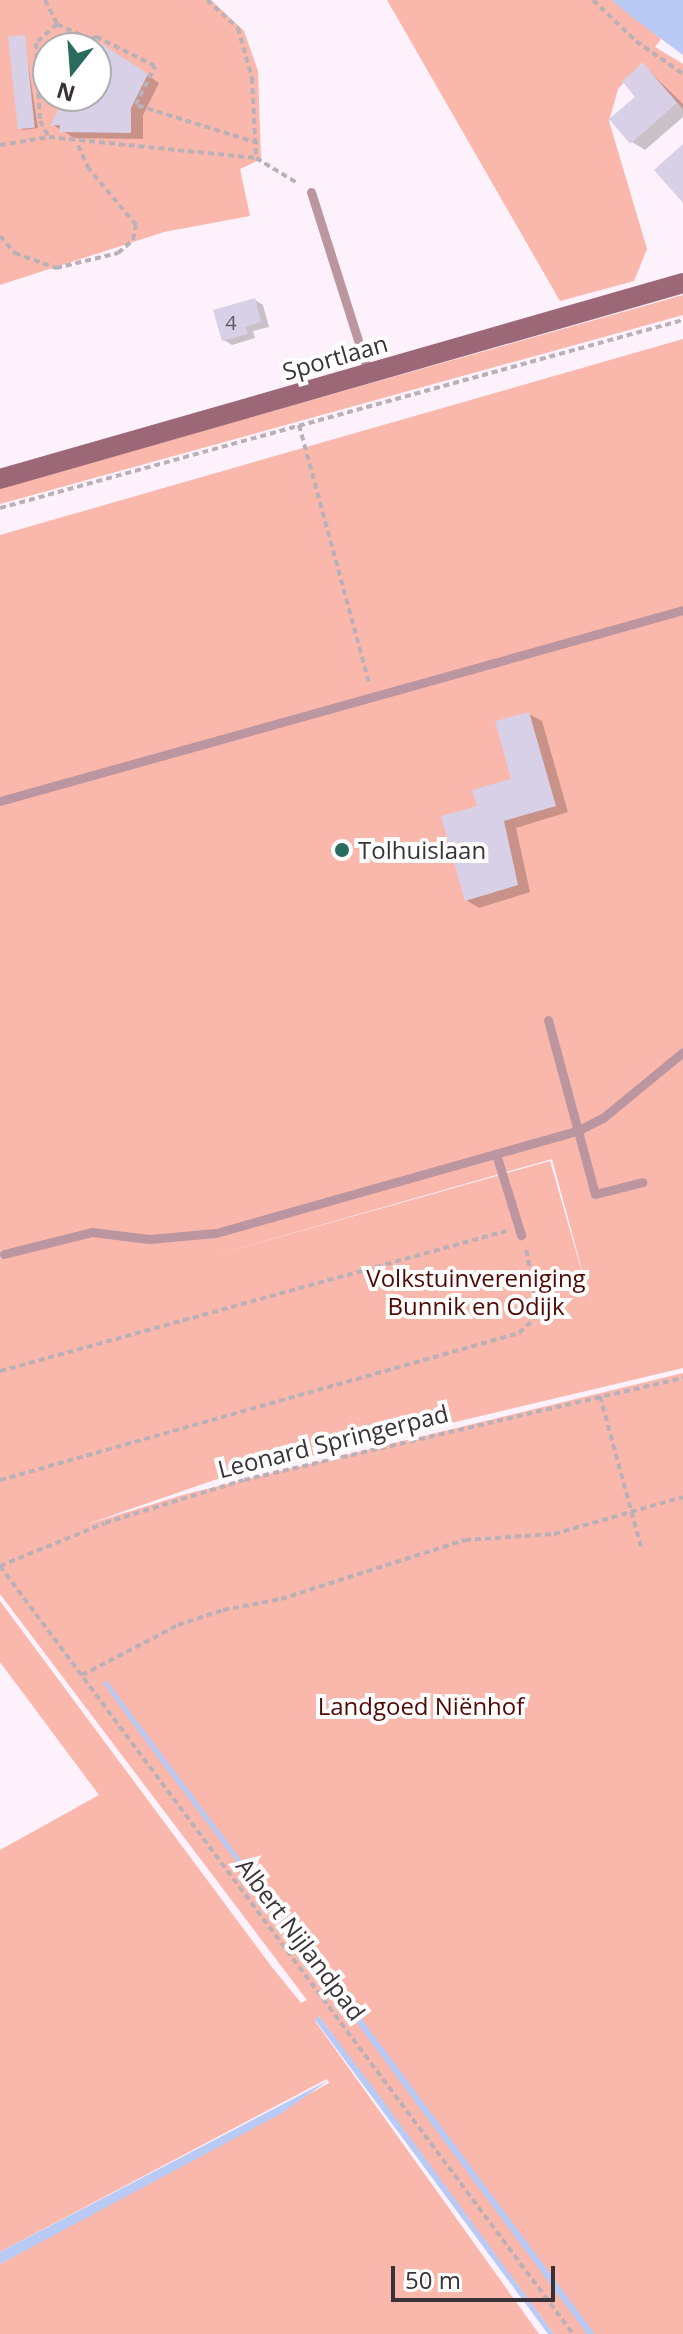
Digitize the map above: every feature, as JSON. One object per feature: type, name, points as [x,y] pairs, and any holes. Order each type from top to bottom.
[{"type":"street","name":"Sportlaan","points":[[0,479],[683,283]]},
{"type":"lane","points":[[311,192],[369,375]]},
{"type":"lane","points":[[0,801],[683,610]]},
{"type":"lane","points":[[548,1020],[595,1194],[643,1182]]},
{"type":"lane","points":[[4,1254],[92,1232],[149,1239],[216,1233],[577,1131],[604,1117],[683,1052]]},
{"type":"lane","points":[[496,1154],[521,1235]]},
{"type":"path","points":[[45,0],[57,24],[155,66],[136,105],[258,143]]},
{"type":"path","points":[[207,0],[238,28],[252,78],[258,143],[256,158]]},
{"type":"path","points":[[593,0],[636,41],[683,74]]},
{"type":"path","points":[[49,137],[40,121],[36,43],[57,24]]},
{"type":"path","points":[[0,145],[49,137],[77,143],[256,158],[311,192]]},
{"type":"path","points":[[0,236],[15,253],[56,268],[118,253],[133,240],[136,225],[89,169],[77,143]]},
{"type":"path","points":[[0,508],[683,320]]},
{"type":"path","points":[[299,425],[373,697]]},
{"type":"path","points":[[0,1371],[506,1230],[521,1235],[538,1301],[538,1315],[519,1333],[0,1480]]},
{"type":"path","name":"Leonard Springerpad","points":[[0,1566],[105,1523],[244,1480],[683,1378]]},
{"type":"path","points":[[600,1396],[641,1547]]},
{"type":"path","points":[[82,1675],[178,1625],[281,1599],[465,1540],[554,1534],[633,1515],[683,1497]]},
{"type":"path","name":"Albert Nijlandpad","points":[[0,1566],[573,2334]]},
{"type":"green space","points":[[0,0],[211,0],[244,31],[258,71],[261,159],[240,169],[250,216],[164,232],[0,285]]},
{"type":"green space","points":[[387,0],[612,0],[661,39],[655,47],[683,64],[683,109],[642,63],[618,89],[609,121],[647,249],[634,281],[560,301]]},
{"type":"green space","points":[[683,295],[683,315],[0,504],[0,488]]},
{"type":"green space","points":[[683,339],[683,1368],[223,1477],[82,1526],[186,1494],[683,1373],[683,2334],[554,2334],[319,2016],[315,2021],[539,2334],[0,2334],[0,2264],[329,2083],[327,2079],[0,2252],[0,1850],[99,1795],[0,1662],[0,1601],[271,1966],[301,2003],[307,2000],[0,1594],[0,535]],"holes":[[[552,1159],[592,1307],[550,1161],[198,1260]]]},
{"type":"water","points":[[612,0],[683,0],[683,55],[633,18]]},
{"type":"water","points":[[107,1681],[325,1972],[323,1976],[103,1683]]},
{"type":"water","points":[[358,2014],[595,2334],[587,2334],[353,2018]]},
{"type":"water","points":[[319,2016],[554,2334],[548,2334],[315,2020]]},
{"type":"water","points":[[329,2080],[282,2113],[0,2264],[0,2252]]},
{"type":"building","points":[[25,35],[35,127],[18,129],[8,37]]},
{"type":"building","points":[[112,50],[148,74],[131,108],[131,133],[59,132],[60,125],[50,126],[57,112],[112,112]]},
{"type":"building","points":[[643,63],[677,103],[630,144],[609,119],[635,97],[622,81]]},
{"type":"building","points":[[683,144],[683,203],[654,170]]},
{"type":"building","points":[[255,298],[261,322],[245,327],[248,334],[222,341],[213,310]]},
{"type":"building","points":[[529,712],[556,806],[504,821],[518,885],[465,901],[441,816],[477,806],[472,790],[511,779],[495,721]]},
{"type":"place","name":"Tolhuislaan","points":[[342,850]]},
{"type":"park label","name":"Volkstuinvereniging Bunnik en Odijk","points":[[476,1292]]},
{"type":"park label","name":"Landgoed Niënhof","points":[[421,1706]]}]
